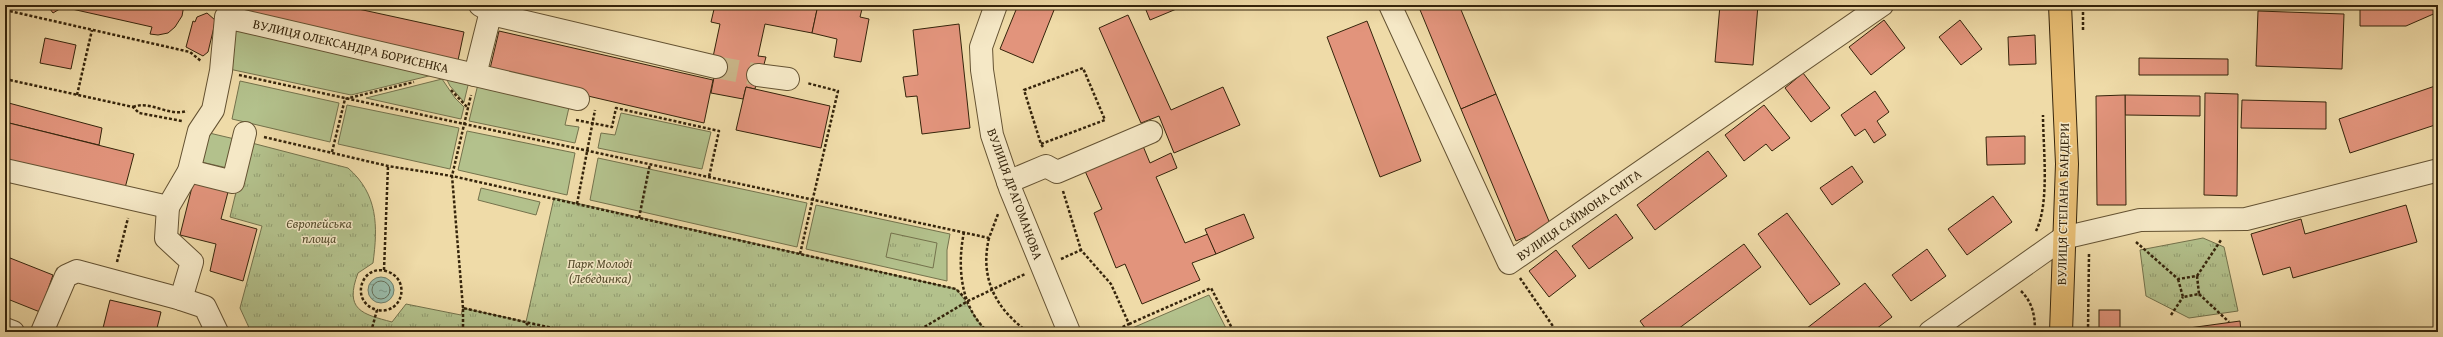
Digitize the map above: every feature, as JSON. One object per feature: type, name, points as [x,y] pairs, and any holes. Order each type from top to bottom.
[{"type":"main road","name":"ВУЛИЦЯ СТЕПАНА БАНДЕРИ","points":[[2060,5],[2066,164],[2061,332]]},
{"type":"street","name":"ВУЛИЦЯ ДРАГОМАНОВА","points":[[996,5],[981,47],[982,70],[992,135],[1009,185],[1068,332]]},
{"type":"street","name":"ВУЛИЦЯ САЙМОНА СМІТА","points":[[1390,5],[1509,263],[1882,5]]},
{"type":"street","points":[[475,75],[485,8],[500,16],[716,67]]},
{"type":"street","name":"ВУЛИЦЯ ОЛЕКСАНДРА БОРИСЕНКА","points":[[168,206],[189,171],[199,131],[198,117],[213,110],[213,68],[226,17],[578,99]]},
{"type":"street","points":[[758,75],[788,79]]},
{"type":"street","points":[[1009,185],[1046,166],[1057,172],[1151,132]]},
{"type":"street","points":[[189,171],[233,182],[245,133]]},
{"type":"street","points":[[5,170],[168,206],[166,238],[192,262],[181,299]]},
{"type":"street","points":[[1930,332],[2063,238],[2140,220],[2246,219],[2435,171]]},
{"type":"street","points":[[42,332],[66,276],[77,271],[181,299],[205,308],[217,332]]},
{"type":"street","points":[[5,329],[13,332]]},
{"type":"path","points":[[5,10],[190,52],[213,68],[345,99],[989,238]]},
{"type":"path","points":[[77,95],[92,30]]},
{"type":"path","points":[[1041,144],[1105,120],[1083,68],[1024,90],[1041,144],[1057,172],[1081,250],[1111,284],[1129,324]]},
{"type":"path","points":[[463,332],[463,308],[452,176],[475,75]]},
{"type":"path","points":[[5,79],[133,107],[139,113],[198,117]]},
{"type":"path","points":[[788,79],[838,91],[800,254]]},
{"type":"path","points":[[345,99],[420,80]]},
{"type":"path","points":[[332,152],[345,99]]},
{"type":"path","points":[[133,107],[140,104],[198,117]]},
{"type":"path","points":[[2030,237],[2036,232],[2042,218],[2043,107]]},
{"type":"path","points":[[592,124],[612,127],[616,108],[719,131],[709,177]]},
{"type":"path","points":[[577,204],[586,151],[594,117]]},
{"type":"path","points":[[245,133],[388,166],[452,176],[956,289],[968,301]]},
{"type":"path","points":[[639,218],[650,164]]},
{"type":"path","points":[[384,270],[388,166]]},
{"type":"path","points":[[113,280],[133,199]]},
{"type":"path","points":[[2229,322],[2199,294],[2197,276],[2235,219]]},
{"type":"path","points":[[2118,225],[2178,279],[2183,297]]},
{"type":"path","points":[[994,226],[989,238],[986,266],[992,290],[1010,318],[1023,330],[1035,332]]},
{"type":"path","points":[[964,232],[960,253],[960,276],[974,315],[988,332]]},
{"type":"path","points":[[2088,332],[2089,249]]},
{"type":"path","points":[[1509,263],[1557,332]]},
{"type":"path","points":[[384,270],[394,274],[401,282],[401,294],[398,304],[391,309],[377,310],[365,304],[360,294],[361,285],[366,277],[373,271],[384,270]]},
{"type":"path","points":[[916,332],[968,301],[1027,273]]},
{"type":"path","points":[[2009,275],[2018,290],[2028,298],[2036,316],[2035,332]]},
{"type":"path","points":[[2178,279],[2197,276]]},
{"type":"path","points":[[1112,332],[1211,288],[1234,332]]},
{"type":"path","points":[[2171,315],[2183,297],[2199,294]]},
{"type":"path","points":[[463,308],[570,332]]},
{"type":"path","points":[[371,332],[377,310]]},
{"type":"path","points":[[526,323],[534,332]]},
{"type":"green space","points":[[236,24],[441,73],[351,95],[229,69]]},
{"type":"green space","points":[[470,77],[464,102],[450,86],[446,78]]},
{"type":"green space","points":[[442,79],[455,98],[464,107],[461,119],[366,98]]},
{"type":"green space","points":[[479,80],[570,103],[565,125],[579,127],[575,143],[469,121]]},
{"type":"green space","points":[[240,81],[339,103],[330,142],[232,119]]},
{"type":"green space","points":[[347,105],[459,128],[450,169],[338,144]]},
{"type":"green space","points":[[621,113],[711,132],[702,169],[598,148],[601,133],[615,135]]},
{"type":"green space","points":[[467,131],[575,153],[567,195],[458,170]]},
{"type":"green space","points":[[205,132],[239,140],[232,169],[197,161]]},
{"type":"green space","name":"Парк Молоді (Лебединка)","points":[[248,142],[348,168],[358,178],[365,189],[374,211],[375,249],[373,263],[358,273],[354,285],[353,295],[358,308],[364,313],[392,322],[406,304],[461,315],[463,308],[526,322],[554,198],[956,289],[979,322],[988,332],[251,332],[240,308],[262,226],[230,217]]},
{"type":"green space","points":[[598,158],[807,203],[797,247],[590,200]]},
{"type":"green space","points":[[481,188],[540,202],[536,215],[478,200]]},
{"type":"green space","points":[[816,205],[950,234],[947,250],[947,281],[806,249]]},
{"type":"green space","points":[[891,233],[937,243],[933,268],[886,257]]},
{"type":"green space","points":[[2203,238],[2224,247],[2238,311],[2189,318],[2146,296],[2140,250]]},
{"type":"green space","points":[[1209,295],[1228,332],[1123,332]]},
{"type":"water","points":[[381,277],[391,280],[394,290],[391,300],[381,303],[371,300],[368,290],[371,280]]},
{"type":"building","points":[[47,5],[184,5],[182,16],[175,27],[168,33],[158,35],[150,34],[152,27],[63,7],[53,13]]},
{"type":"building","points":[[234,5],[340,5],[464,32],[457,65],[232,10]]},
{"type":"building","points":[[715,5],[818,5],[812,33],[765,24],[758,56],[766,57],[763,68],[758,75],[755,89],[746,87],[743,99],[711,93],[716,67],[713,57],[720,24],[711,22]]},
{"type":"building","points":[[818,5],[863,5],[860,17],[869,19],[861,62],[834,57],[837,39],[812,33]]},
{"type":"building","points":[[1018,5],[1056,5],[1033,63],[1000,49]]},
{"type":"building","points":[[1144,5],[1186,5],[1150,20]]},
{"type":"building","points":[[1418,5],[1459,5],[1496,94],[1461,109]]},
{"type":"building","points":[[1720,5],[1758,5],[1753,65],[1715,62]]},
{"type":"building","points":[[2360,5],[2438,5],[2438,12],[2406,26],[2360,26]]},
{"type":"building","points":[[2258,11],[2344,14],[2342,69],[2256,66]]},
{"type":"building","points":[[207,13],[215,20],[208,52],[203,56],[186,47],[193,21],[195,22],[197,17]]},
{"type":"building","points":[[1128,15],[1171,110],[1223,87],[1240,125],[1174,153],[1159,116],[1141,123],[1099,28]]},
{"type":"building","points":[[1884,20],[1905,48],[1871,75],[1849,47]]},
{"type":"building","points":[[1960,20],[1982,49],[1961,65],[1939,37]]},
{"type":"building","points":[[1367,21],[1421,161],[1380,177],[1327,37]]},
{"type":"building","points":[[959,24],[970,128],[922,134],[917,96],[906,97],[903,77],[918,75],[913,30]]},
{"type":"building","points":[[499,31],[713,80],[704,123],[489,73]]},
{"type":"building","points":[[2035,35],[2036,64],[2009,65],[2008,37]]},
{"type":"building","points":[[45,38],[76,45],[71,69],[40,63]]},
{"type":"building","points":[[2139,58],[2228,59],[2228,75],[2139,75]]},
{"type":"building","points":[[1803,73],[1830,108],[1811,122],[1785,88]]},
{"type":"building","points":[[2438,85],[2438,124],[2350,153],[2339,119]]},
{"type":"building","points":[[746,87],[830,106],[821,148],[736,130]]},
{"type":"building","points":[[1875,91],[1889,112],[1877,121],[1886,135],[1874,143],[1865,129],[1855,136],[1841,115]]},
{"type":"building","points":[[2205,93],[2238,94],[2237,196],[2204,195]]},
{"type":"building","points":[[1496,94],[1551,226],[1516,241],[1461,109]]},
{"type":"building","points":[[2125,95],[2200,96],[2200,116],[2125,115]]},
{"type":"building","points":[[2125,95],[2126,205],[2097,205],[2096,96]]},
{"type":"building","points":[[2242,100],[2326,102],[2326,129],[2241,128]]},
{"type":"building","points":[[5,102],[102,128],[99,145],[5,122]]},
{"type":"building","points":[[1764,105],[1790,138],[1772,151],[1766,144],[1744,161],[1725,135]]},
{"type":"building","points":[[5,122],[134,154],[125,188],[5,159]]},
{"type":"building","points":[[2025,136],[2025,164],[1987,165],[1986,137]]},
{"type":"building","points":[[1143,146],[1150,163],[1171,153],[1177,168],[1156,177],[1185,243],[1208,234],[1216,254],[1192,263],[1200,280],[1142,304],[1125,264],[1116,268],[1094,213],[1102,209],[1085,171]]},
{"type":"building","points":[[1708,151],[1727,176],[1655,230],[1637,205]]},
{"type":"building","points":[[1852,166],[1863,182],[1832,205],[1820,188]]},
{"type":"building","points":[[193,183],[228,192],[221,219],[257,229],[243,281],[210,271],[216,244],[180,235]]},
{"type":"building","points":[[1993,196],[2012,222],[1967,255],[1948,229]]},
{"type":"building","points":[[2406,205],[2417,242],[2293,278],[2290,267],[2263,275],[2251,234],[2301,219],[2305,234]]},
{"type":"building","points":[[1787,213],[1840,284],[1810,305],[1758,234]]},
{"type":"building","points":[[1244,214],[1254,238],[1216,254],[1205,229]]},
{"type":"building","points":[[1616,214],[1633,238],[1589,269],[1572,246]]},
{"type":"building","points":[[1744,244],[1761,267],[1674,332],[1648,332],[1640,321]]},
{"type":"building","points":[[1927,249],[1946,276],[1911,301],[1892,275]]},
{"type":"building","points":[[1556,250],[1576,276],[1549,297],[1529,271]]},
{"type":"building","points":[[5,256],[53,275],[40,312],[5,298]]},
{"type":"building","points":[[1865,283],[1892,317],[1872,332],[1802,332]]},
{"type":"building","points":[[110,300],[161,312],[156,332],[102,332]]},
{"type":"building","points":[[2099,310],[2120,310],[2120,332],[2099,332]]},
{"type":"building","points":[[2240,321],[2241,332],[2190,332],[2189,328]]},
{"type":"tunnel","points":[[716,67],[758,75]]},
{"type":"park label","name":"Європейська площа","points":[[319,230]]}]
